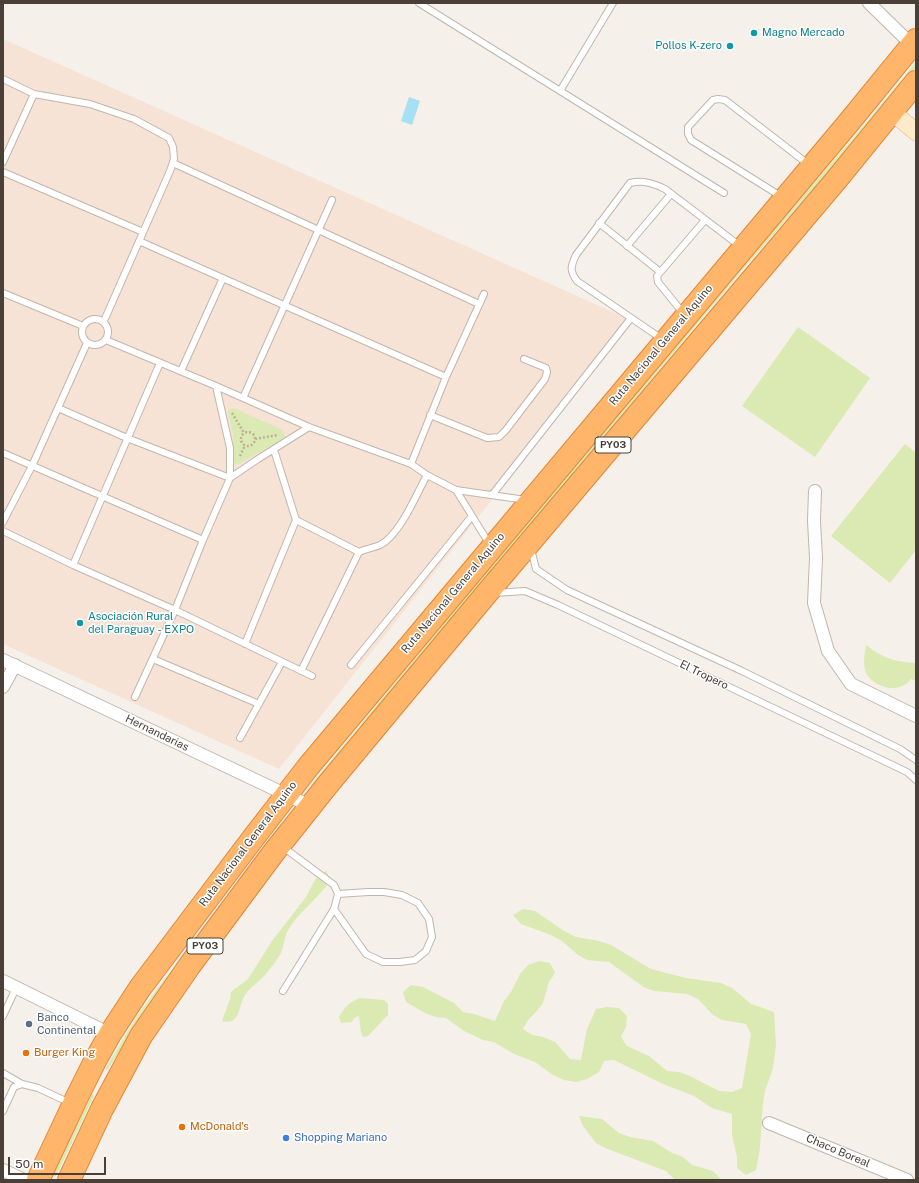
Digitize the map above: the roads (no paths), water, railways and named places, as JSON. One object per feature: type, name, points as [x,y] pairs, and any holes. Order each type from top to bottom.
[{"type":"highway","name":"Ruta Nacional General Aquino","points":[[38,1180],[73,1104],[110,1034],[166,952],[286,795],[914,42]]},
{"type":"highway","name":"PY03","points":[[69,1180],[102,1109],[141,1036],[166,998],[310,806],[529,542],[535,538],[916,82]]},
{"type":"highway","points":[[86,1079],[111,1093]]},
{"type":"street","points":[[869,3],[914,42]]},
{"type":"street","points":[[892,112],[916,132]]},
{"type":"street","points":[[815,491],[814,521],[816,558],[814,603],[828,651],[851,684],[916,716]]},
{"type":"street","name":"Hernandarias","points":[[3,660],[310,806]]},
{"type":"street","points":[[3,688],[15,665]]},
{"type":"street","points":[[3,981],[110,1034]]},
{"type":"street","name":"Chaco Boreal","points":[[769,1123],[907,1180]]},
{"type":"street","points":[[3,1170],[24,1180]]},
{"type":"lane","points":[[420,3],[724,194]]},
{"type":"lane","points":[[560,91],[613,3]]},
{"type":"lane","points":[[3,79],[34,94],[90,104],[134,119],[169,138],[173,147],[173,163],[104,321]]},
{"type":"lane","points":[[3,162],[34,94]]},
{"type":"lane","points":[[785,198],[691,140],[688,134],[688,127],[713,100],[718,98],[725,100],[812,166]]},
{"type":"lane","points":[[173,163],[479,304]]},
{"type":"lane","points":[[3,172],[143,232]]},
{"type":"lane","points":[[665,341],[577,281],[572,274],[571,265],[576,255],[599,222],[630,183],[643,181],[656,184],[743,248]]},
{"type":"lane","points":[[627,246],[671,194]]},
{"type":"lane","points":[[243,398],[332,200]]},
{"type":"lane","points":[[686,317],[658,282],[657,276],[659,271],[705,220]]},
{"type":"lane","points":[[599,222],[659,271]]},
{"type":"lane","points":[[139,241],[446,377]]},
{"type":"lane","points":[[181,371],[223,278]]},
{"type":"lane","points":[[3,293],[83,326]]},
{"type":"lane","points":[[411,464],[446,377],[484,294]]},
{"type":"lane","points":[[92,318],[104,321],[109,333],[106,340],[99,345],[87,343],[82,333],[83,326],[92,318]]},
{"type":"lane","points":[[492,495],[631,318]]},
{"type":"lane","points":[[106,340],[309,427],[411,464],[427,475],[456,490],[531,501]]},
{"type":"lane","points":[[3,522],[32,466],[87,343]]},
{"type":"lane","points":[[430,415],[487,438],[499,437],[545,379],[547,372],[546,368],[524,359]]},
{"type":"lane","points":[[73,565],[160,363]]},
{"type":"lane","points":[[135,697],[175,610],[230,478],[230,448],[216,386]]},
{"type":"lane","points":[[58,408],[127,438],[230,478]]},
{"type":"lane","points":[[230,478],[309,427]]},
{"type":"lane","points":[[245,644],[296,520],[274,450]]},
{"type":"lane","points":[[3,454],[203,540]]},
{"type":"lane","points":[[296,520],[359,552],[380,545],[393,535],[400,526],[427,475]]},
{"type":"lane","points":[[456,490],[491,548]]},
{"type":"lane","points":[[351,664],[472,516]]},
{"type":"lane","points":[[3,531],[73,565],[175,610],[312,676]]},
{"type":"lane","name":"El Tropero","points":[[529,542],[536,569],[567,590],[742,671],[900,749],[916,760]]},
{"type":"lane","points":[[301,671],[359,552]]},
{"type":"lane","name":"El Tropero","points":[[487,593],[525,591],[558,605],[907,772],[916,780]]},
{"type":"lane","points":[[153,658],[259,704]]},
{"type":"lane","points":[[240,738],[282,662]]},
{"type":"lane","points":[[280,845],[334,885],[338,894],[334,909],[283,991]]},
{"type":"lane","points":[[334,909],[366,954],[383,962],[415,960],[426,951],[432,937],[429,919],[418,903],[402,895],[384,892],[338,894]]},
{"type":"lane","points":[[3,1016],[16,988]]},
{"type":"lane","points":[[3,1073],[22,1084],[38,1088],[73,1104]]},
{"type":"lane","points":[[3,1111],[14,1087],[22,1084]]},
{"type":"water","points":[[409,97],[420,101],[412,125],[401,121]]},
{"type":"place","name":"Magno Mercado","points":[[754,33]]},
{"type":"place","name":"Pollos K-zero","points":[[730,46]]},
{"type":"place","name":"Asociación Rural del Paraguay - EXPO","points":[[80,623]]},
{"type":"place","name":"Banco Continental","points":[[29,1024]]},
{"type":"place","name":"Burger King","points":[[26,1053]]},
{"type":"place","name":"McDonald's","points":[[182,1127]]},
{"type":"place","name":"Shopping Mariano","points":[[286,1138]]}]
